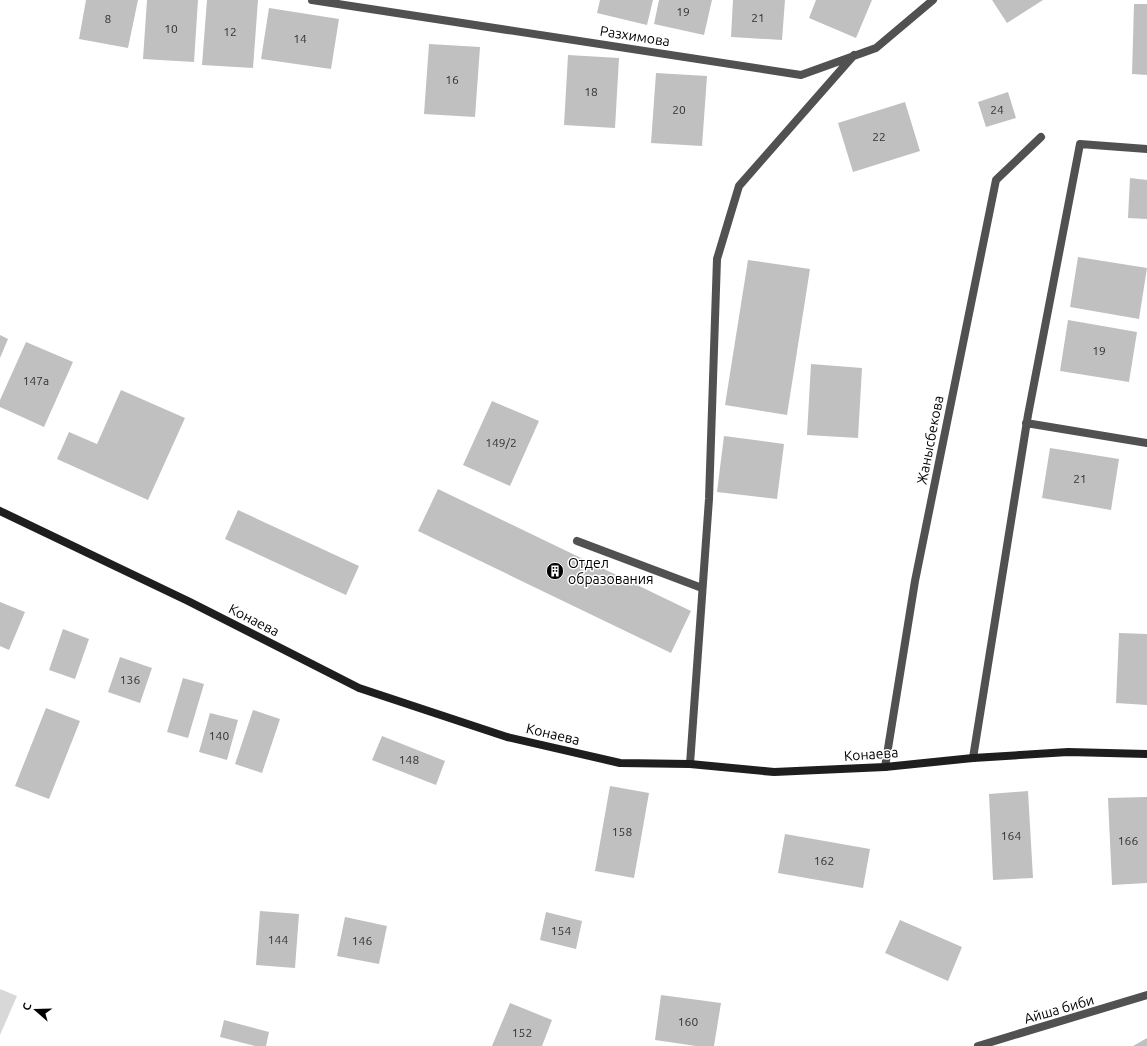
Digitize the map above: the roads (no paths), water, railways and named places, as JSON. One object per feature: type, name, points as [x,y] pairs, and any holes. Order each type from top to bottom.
[{"type":"main road","name":"Конаева","points":[[0,511],[188,601],[359,688],[507,737],[620,763],[690,764],[774,772],[885,767],[973,758],[1068,752],[1147,754]]},
{"type":"street","name":"Разхимова","points":[[312,0],[801,75],[876,48],[933,0]]},
{"type":"street","points":[[690,764],[709,499],[717,259],[739,186],[854,55]]},
{"type":"street","name":"Жанысбекова","points":[[885,767],[914,581],[996,180],[1041,137]]},
{"type":"street","points":[[973,758],[1026,424],[1080,144],[1147,149]]},
{"type":"street","points":[[1026,424],[1147,443]]},
{"type":"street","points":[[577,541],[702,588]]},
{"type":"street","name":"Айша биби","points":[[978,1046],[1147,995]]},
{"type":"place","name":"Отдел образования","points":[[555,571]]}]
